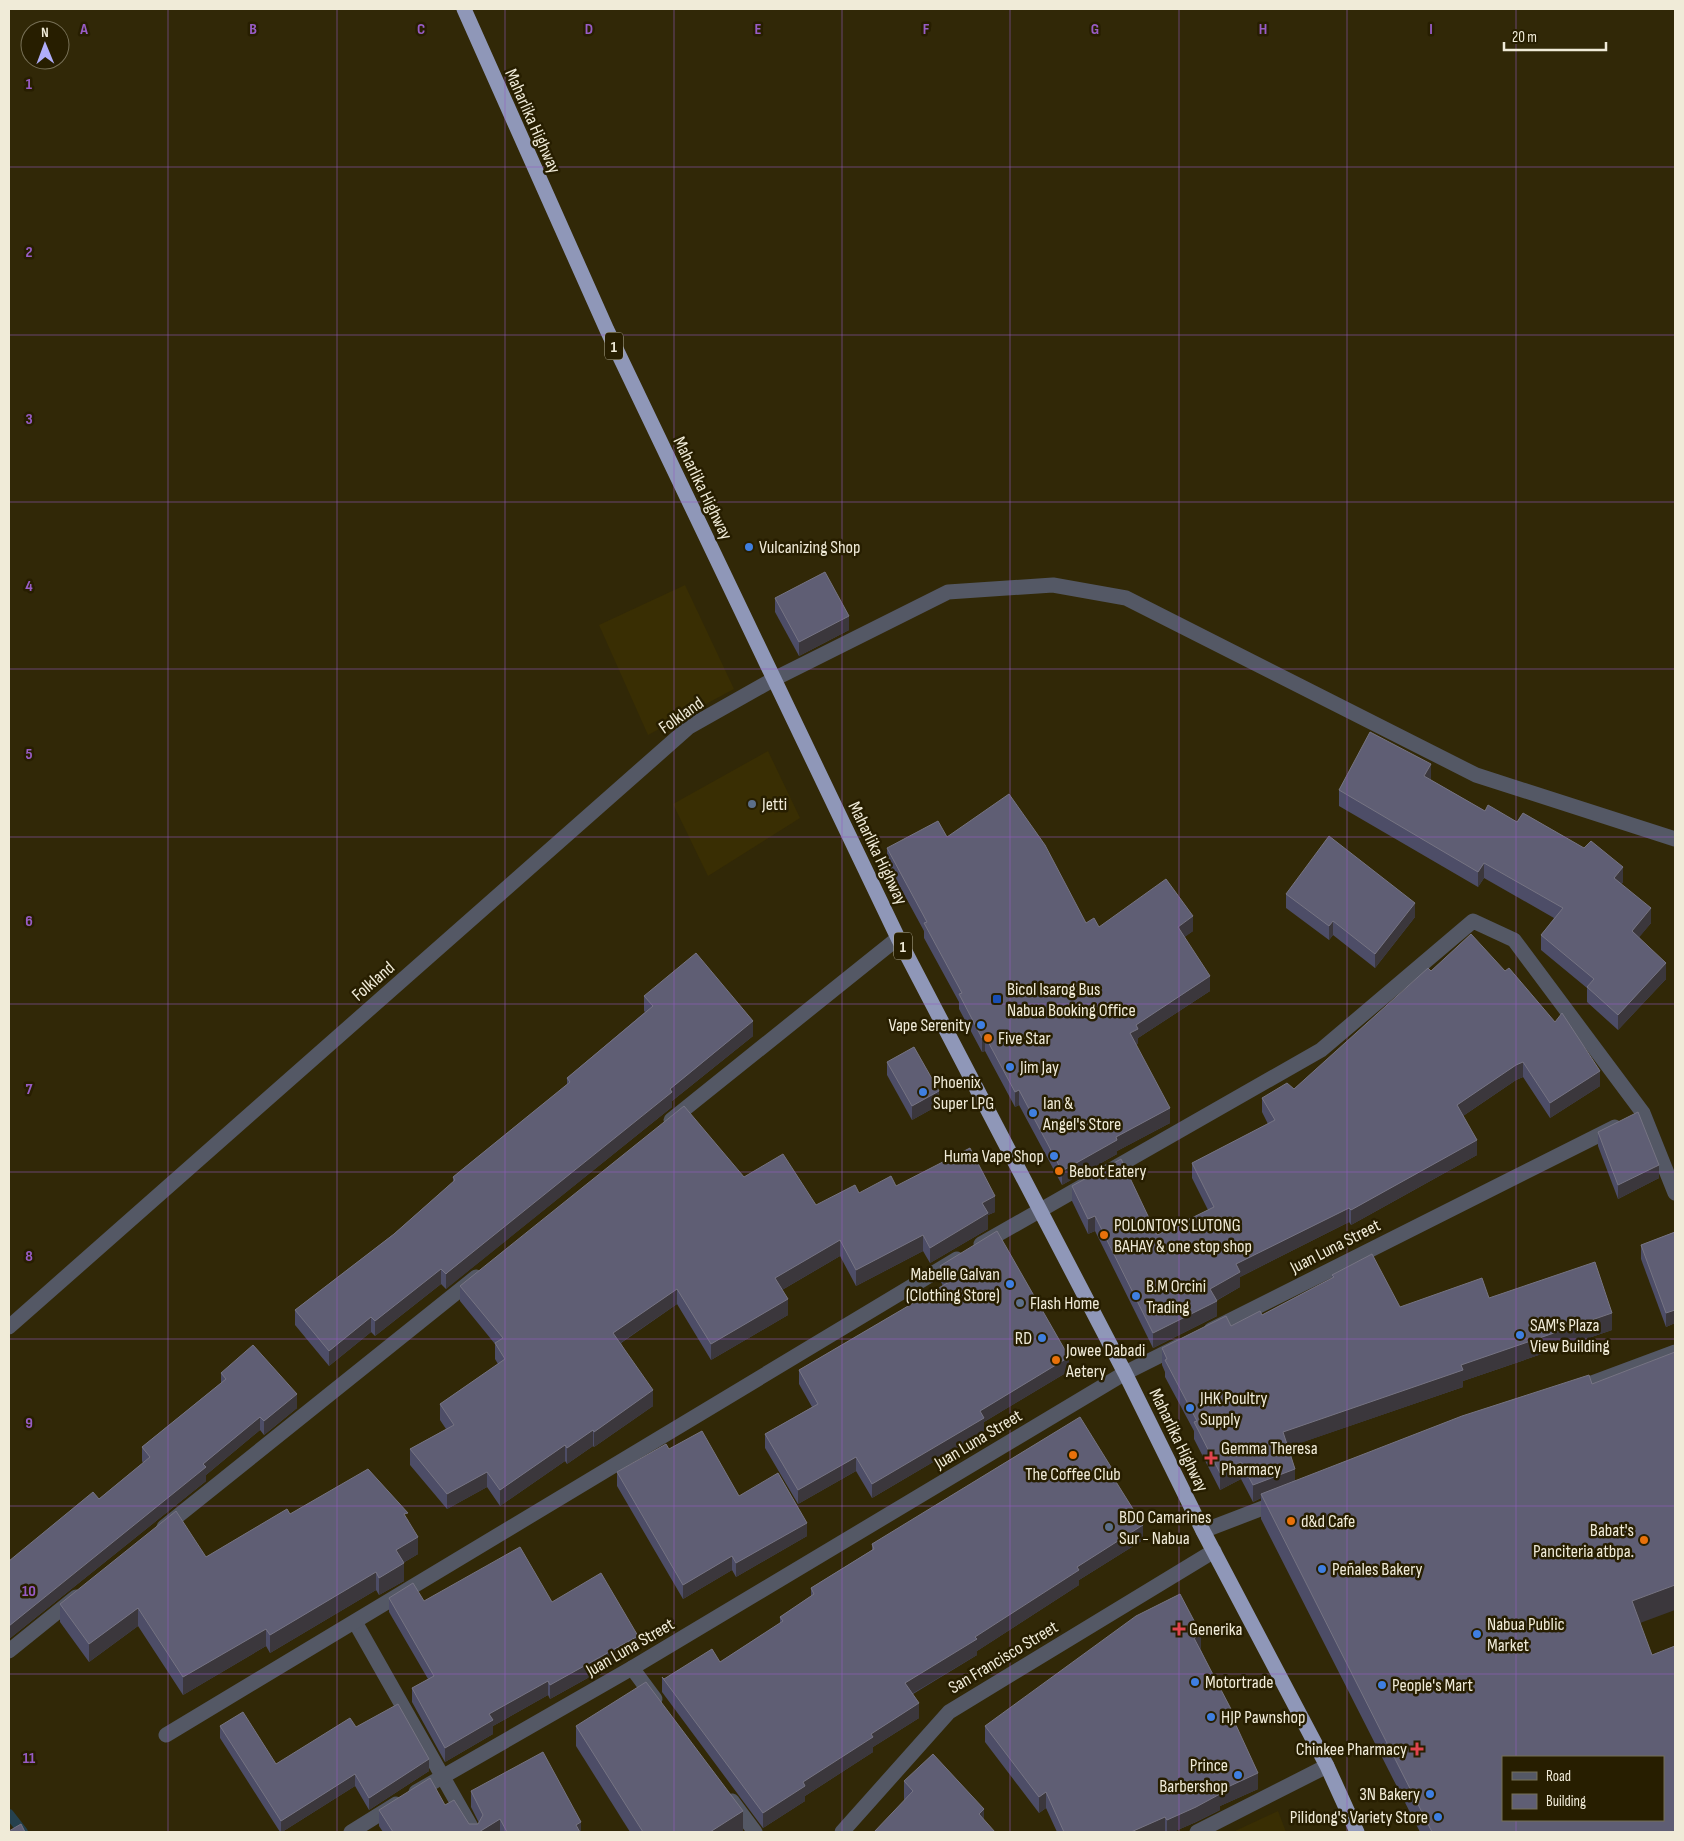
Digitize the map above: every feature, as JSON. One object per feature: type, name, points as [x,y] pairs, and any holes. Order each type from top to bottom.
[{"type":"highway","name":"Maharlika Highway","points":[[464,9],[607,330],[898,938],[1125,1373],[1203,1531],[1327,1766],[1357,1832]]},
{"type":"street","name":"Folkland","points":[[9,1328],[689,727],[774,679],[948,592],[1054,585],[1126,598],[1476,775],[1675,839]]},
{"type":"street","points":[[166,1736],[1039,1209],[1321,1050],[1473,921],[1514,940],[1643,1113],[1675,1193]]},
{"type":"street","points":[[656,1132],[898,938]]},
{"type":"street","name":"Juan Luna Street","points":[[351,1832],[442,1776],[632,1668],[1125,1373],[1643,1113]]},
{"type":"street","points":[[149,1538],[485,1270]]},
{"type":"street","points":[[1556,1396],[1675,1352]]},
{"type":"street","points":[[1203,1531],[1293,1496]]},
{"type":"street","name":"San Francisco Street","points":[[842,1832],[949,1712],[1214,1551]]},
{"type":"street","points":[[9,1651],[87,1588]]},
{"type":"street","points":[[355,1622],[474,1832]]},
{"type":"street","points":[[632,1668],[661,1707]]},
{"type":"street","points":[[1197,1832],[1327,1766]]},
{"type":"street","points":[[720,1785],[756,1832]]},
{"type":"shaded area","points":[[685,585],[734,689],[648,735],[599,625]]},
{"type":"shaded area","points":[[768,751],[800,818],[708,876],[673,804]]},
{"type":"shaded area","points":[[1278,1811],[1286,1832],[1233,1832]]},
{"type":"building","points":[[825,572],[849,616],[799,642],[775,598]]},
{"type":"building","points":[[1370,732],[1431,764],[1424,776],[1485,811],[1488,805],[1517,822],[1523,813],[1584,848],[1591,841],[1623,867],[1614,878],[1651,908],[1632,931],[1666,963],[1618,1015],[1587,987],[1594,979],[1541,935],[1563,908],[1484,863],[1478,872],[1339,790]]},
{"type":"building","points":[[1009,794],[1045,845],[1086,923],[1094,918],[1099,927],[1166,879],[1193,916],[1178,927],[1210,976],[1136,1025],[1138,1029],[1130,1033],[1170,1108],[1116,1137],[1117,1140],[1062,1171],[1019,1090],[1015,1092],[985,1036],[982,1038],[959,994],[962,993],[924,923],[927,922],[887,848],[938,821],[947,837]]},
{"type":"building","points":[[1329,836],[1415,903],[1375,954],[1333,921],[1329,926],[1286,894]]},
{"type":"building","points":[[1471,934],[1505,971],[1509,968],[1555,1022],[1562,1013],[1600,1071],[1550,1103],[1523,1062],[1516,1065],[1457,1105],[1477,1140],[1351,1210],[1349,1208],[1236,1264],[1240,1272],[1210,1289],[1217,1301],[1153,1333],[1095,1216],[1088,1219],[1072,1186],[1121,1159],[1157,1235],[1214,1207],[1192,1163],[1275,1120],[1262,1098],[1287,1083],[1294,1089],[1428,968],[1431,971]]},
{"type":"building","points":[[696,953],[753,1021],[670,1089],[672,1092],[446,1274],[441,1269],[375,1321],[371,1317],[329,1351],[295,1310],[394,1234],[455,1180],[453,1177],[570,1082],[567,1078],[653,1006],[644,996]]},
{"type":"building","points":[[914,1047],[939,1091],[912,1106],[887,1062]]},
{"type":"building","points":[[684,1106],[744,1177],[783,1154],[816,1205],[855,1185],[859,1193],[891,1176],[896,1186],[970,1148],[995,1196],[982,1203],[988,1213],[930,1248],[923,1235],[856,1270],[840,1240],[775,1278],[788,1299],[711,1344],[677,1289],[613,1333],[653,1390],[594,1432],[593,1430],[567,1448],[565,1445],[500,1490],[487,1472],[447,1494],[410,1449],[454,1425],[440,1404],[505,1359],[495,1343],[503,1338],[460,1286]]},
{"type":"building","points":[[1638,1112],[1659,1165],[1618,1185],[1598,1132]]},
{"type":"building","points":[[997,1231],[1069,1357],[980,1411],[984,1418],[872,1484],[856,1457],[798,1490],[765,1434],[818,1404],[799,1370],[949,1282],[940,1266]]},
{"type":"building","points":[[1675,1232],[1675,1310],[1666,1313],[1641,1245]]},
{"type":"building","points":[[1372,1254],[1400,1307],[1482,1278],[1489,1298],[1595,1262],[1612,1313],[1461,1365],[1463,1370],[1283,1432],[1295,1469],[1253,1485],[1241,1462],[1220,1473],[1194,1422],[1197,1421],[1165,1360],[1167,1359],[1162,1348],[1226,1316],[1231,1326],[1260,1311],[1262,1315],[1334,1277],[1332,1275]]},
{"type":"building","points":[[253,1345],[297,1394],[264,1421],[260,1417],[203,1464],[206,1467],[9,1626],[9,1561],[93,1492],[99,1499],[150,1457],[142,1447],[226,1379],[221,1373]]},
{"type":"building","name":"Nabua Public Market","points":[[1675,1352],[1675,1585],[1632,1601],[1652,1655],[1675,1646],[1675,1832],[1432,1832],[1261,1494],[1462,1416],[1589,1375],[1592,1384]]},
{"type":"building","points":[[1080,1417],[1111,1467],[1108,1469],[1143,1525],[1077,1567],[1079,1570],[975,1637],[977,1639],[905,1683],[919,1703],[871,1734],[873,1737],[803,1782],[805,1786],[763,1813],[662,1677],[664,1679],[712,1649],[720,1662],[783,1621],[780,1617],[814,1594],[811,1588],[874,1549],[872,1544]]},
{"type":"building","points":[[702,1431],[739,1496],[778,1473],[807,1523],[736,1563],[732,1556],[683,1585],[617,1472],[666,1444],[669,1449]]},
{"type":"building","points":[[368,1469],[408,1513],[404,1514],[418,1537],[396,1550],[404,1563],[379,1578],[376,1572],[270,1635],[266,1629],[183,1677],[138,1608],[89,1644],[60,1604],[176,1511],[206,1557],[287,1509],[290,1514]]},
{"type":"building","points":[[520,1547],[552,1602],[601,1573],[638,1636],[550,1685],[548,1681],[489,1714],[493,1720],[445,1748],[412,1688],[434,1676],[389,1598],[413,1583],[424,1601]]},
{"type":"building","points":[[1180,1594],[1201,1634],[1194,1638],[1231,1709],[1229,1710],[1258,1773],[1219,1791],[1220,1794],[1196,1807],[1167,1820],[1165,1817],[1131,1832],[1064,1832],[1046,1792],[1039,1797],[985,1726],[1136,1616]]},
{"type":"building","points":[[646,1682],[743,1811],[710,1832],[643,1832],[576,1726]]},
{"type":"building","points":[[398,1704],[429,1759],[369,1798],[355,1774],[281,1821],[220,1726],[243,1712],[276,1764],[350,1718],[356,1727]]},
{"type":"building","points":[[543,1752],[581,1822],[576,1825],[580,1832],[507,1832],[500,1819],[479,1832],[393,1832],[379,1810],[430,1778],[445,1805],[454,1800],[469,1824],[478,1824],[483,1815],[471,1791]]},
{"type":"building","points":[[933,1754],[984,1809],[979,1814],[995,1832],[874,1832],[913,1791],[904,1781]]},
{"type":"building","points":[[21,1824],[25,1832],[9,1832],[9,1831]]},
{"type":"waterway","points":[[9,1814],[23,1832]]},
{"type":"place","name":"Vulcanizing Shop","points":[[749,547]]},
{"type":"place","name":"Jetti","points":[[752,804]]},
{"type":"place","name":"Bicol Isarog Bus Nabua Booking Office","points":[[997,999]]},
{"type":"place","name":"Vape Serenity","points":[[981,1025]]},
{"type":"place","name":"Five Star","points":[[988,1038]]},
{"type":"place","name":"Jim Jay","points":[[1010,1067]]},
{"type":"place","name":"Phoenix Super LPG","points":[[923,1092]]},
{"type":"place","name":"Ian & Angel's Store","points":[[1033,1113]]},
{"type":"place","name":"Huma Vape Shop","points":[[1054,1156]]},
{"type":"place","name":"Bebot Eatery","points":[[1059,1171]]},
{"type":"place","name":"POLONTOY'S LUTONG BAHAY & one stop shop","points":[[1104,1235]]},
{"type":"place","name":"Mabelle Galvan (Clothing Store)","points":[[1010,1284]]},
{"type":"place","name":"B.M Orcini Trading","points":[[1136,1296]]},
{"type":"place","name":"Flash Home","points":[[1020,1303]]},
{"type":"place","name":"SAM's Plaza View Building","points":[[1520,1335]]},
{"type":"place","name":"RD","points":[[1042,1338]]},
{"type":"place","name":"Jowee Dabadi Aetery","points":[[1056,1360]]},
{"type":"place","name":"JHK Poultry Supply","points":[[1190,1408]]},
{"type":"place","name":"The Coffee Club","points":[[1073,1455]]},
{"type":"place","name":"Gemma Theresa Pharmacy","points":[[1211,1458]]},
{"type":"place","name":"d&d Cafe","points":[[1291,1521]]},
{"type":"place","name":"BDO Camarines Sur - Nabua","points":[[1109,1527]]},
{"type":"place","name":"Babat's Panciteria atbpa.","points":[[1644,1540]]},
{"type":"place","name":"Peñales Bakery","points":[[1322,1569]]},
{"type":"place","name":"Generika","points":[[1179,1629]]},
{"type":"place","name":"Nabua Public Market","points":[[1477,1634]]},
{"type":"place","name":"Motortrade","points":[[1195,1682]]},
{"type":"place","name":"People's Mart","points":[[1382,1685]]},
{"type":"place","name":"HJP Pawnshop","points":[[1211,1717]]},
{"type":"place","name":"Chinkee Pharmacy","points":[[1417,1749]]},
{"type":"place","name":"Prince Barbershop","points":[[1238,1775]]},
{"type":"place","name":"3N Bakery","points":[[1430,1794]]},
{"type":"place","name":"Pilidong's Variety Store","points":[[1438,1817]]}]
